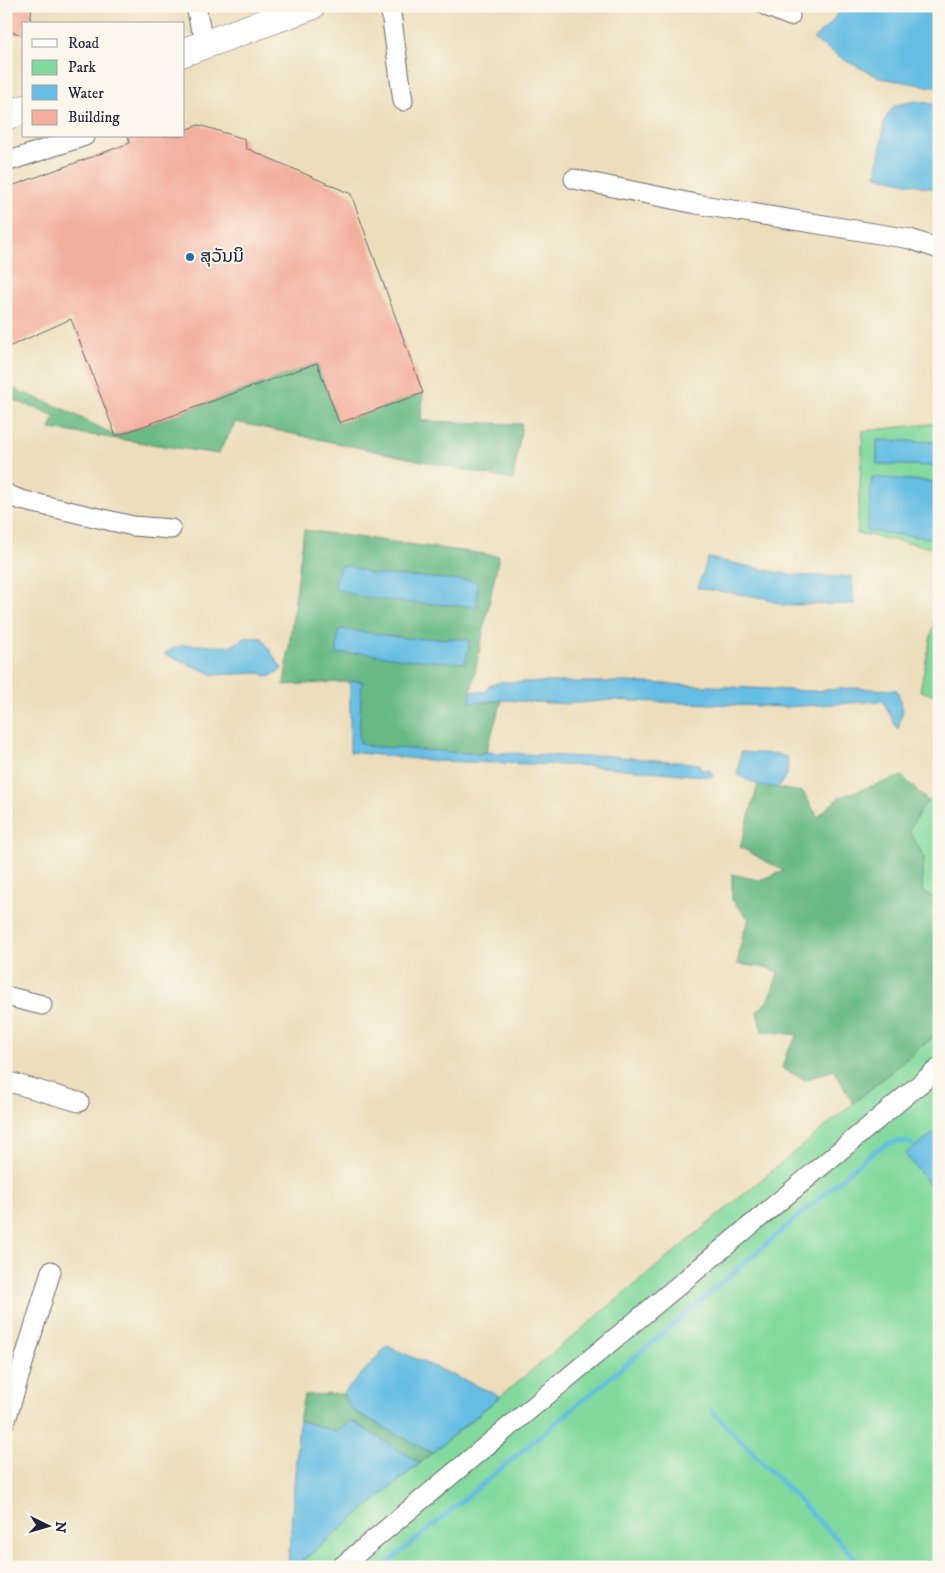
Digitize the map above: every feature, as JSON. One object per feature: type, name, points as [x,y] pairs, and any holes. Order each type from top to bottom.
[{"type":"highway","points":[[193,21],[255,6]]},
{"type":"highway","points":[[185,52],[312,6]]},
{"type":"highway","points":[[6,96],[22,91]]},
{"type":"highway","points":[[6,116],[22,110]]},
{"type":"street","points":[[390,6],[403,101]]},
{"type":"street","points":[[766,6],[790,16]]},
{"type":"street","points":[[6,162],[79,138]]},
{"type":"street","points":[[574,179],[696,204],[910,239],[939,249]]},
{"type":"street","points":[[6,494],[21,500],[132,526],[171,529]]},
{"type":"street","points":[[6,996],[42,1005]]},
{"type":"street","points":[[341,1567],[939,1068]]},
{"type":"street","points":[[6,1081],[79,1102]]},
{"type":"street","points":[[6,1420],[51,1271]]},
{"type":"green space","points":[[317,363],[339,422],[423,393],[421,421],[522,424],[513,480],[236,422],[218,454],[50,429],[55,416],[6,397],[6,386],[64,409],[116,436]]},
{"type":"green space","points":[[939,423],[939,549],[857,533],[863,431]]},
{"type":"green space","points":[[304,530],[499,556],[471,691],[484,703],[502,700],[486,752],[478,754],[367,746],[360,742],[359,736],[362,681],[284,685]]},
{"type":"green space","points":[[939,596],[939,696],[920,691]]},
{"type":"green space","points":[[902,776],[927,800],[909,830],[924,857],[922,890],[939,901],[939,1032],[853,1103],[834,1070],[805,1080],[782,1068],[787,1052],[798,1035],[762,1031],[757,1012],[769,999],[778,974],[769,968],[737,964],[743,934],[749,919],[732,900],[732,874],[759,880],[784,871],[740,847],[758,785],[803,792],[818,817],[839,797]]},
{"type":"green space","points":[[927,800],[939,804],[939,901],[922,890],[924,857],[909,830]]},
{"type":"green space","points":[[939,1032],[939,1567],[295,1567]]},
{"type":"green space","points":[[343,1394],[352,1410],[432,1453],[420,1463],[352,1421],[335,1432],[299,1420],[304,1395]]},
{"type":"water","points":[[842,6],[939,6],[939,88],[881,78],[848,62],[813,39],[831,23]]},
{"type":"water","points":[[915,101],[939,105],[939,190],[876,176],[885,119],[895,105]]},
{"type":"water","points":[[877,440],[939,442],[937,466],[877,464]]},
{"type":"water","points":[[872,477],[939,482],[939,539],[867,531]]},
{"type":"water","points":[[708,558],[791,575],[852,577],[854,604],[782,605],[765,598],[697,588]]},
{"type":"water","points":[[341,566],[350,566],[372,574],[477,581],[477,607],[384,600],[349,593],[335,588],[336,577]]},
{"type":"water","points":[[342,629],[405,638],[468,639],[469,647],[465,663],[404,659],[364,653],[337,654],[338,631]]},
{"type":"water","points":[[247,637],[262,638],[282,669],[269,677],[260,673],[215,675],[164,654],[171,649],[187,645],[229,646]]},
{"type":"water","points":[[350,681],[362,681],[359,736],[360,742],[367,746],[478,754],[486,752],[582,757],[600,755],[700,764],[700,770],[710,770],[713,777],[592,766],[435,761],[350,752]]},
{"type":"water","points":[[500,682],[626,682],[813,691],[851,688],[897,690],[903,709],[898,730],[883,701],[785,707],[611,700],[568,704],[502,700],[470,703],[471,691],[485,692],[489,686]]},
{"type":"water","points":[[741,752],[779,754],[788,758],[787,775],[778,788],[758,785],[737,775]]},
{"type":"water","points":[[939,1131],[939,1196],[905,1154]]},
{"type":"water","points":[[387,1346],[500,1396],[432,1453],[352,1410],[343,1394]]},
{"type":"water","points":[[299,1420],[335,1432],[352,1421],[420,1463],[295,1567],[288,1567]]},
{"type":"building","points":[[6,6],[32,6],[30,22],[22,22],[22,34],[6,32]]},
{"type":"building","name":"ສຸວັນນິ","points":[[199,125],[245,139],[246,148],[351,194],[423,393],[339,423],[317,363],[116,436],[71,319],[6,348],[6,188],[130,143],[129,138],[185,138],[185,130]]},
{"type":"waterway","points":[[383,1567],[666,1331],[869,1155],[895,1142],[912,1144]]},
{"type":"waterway","points":[[712,1411],[864,1567]]},
{"type":"place","name":"ສຸວັນນິ","points":[[190,257]]}]
